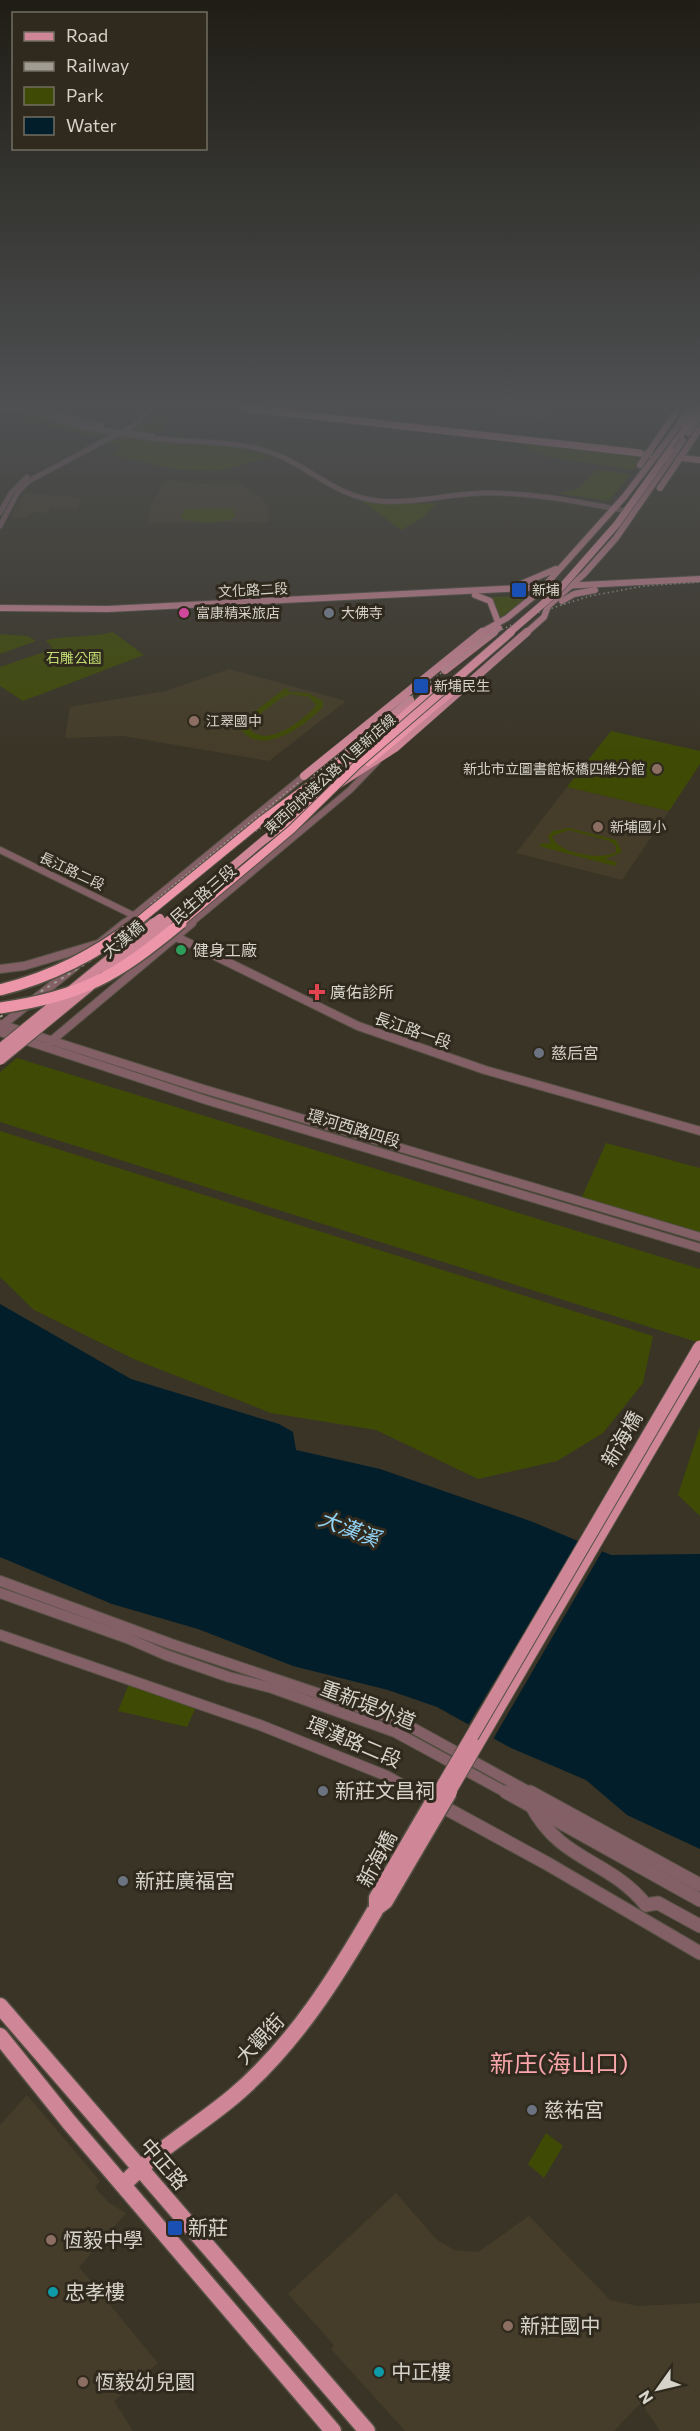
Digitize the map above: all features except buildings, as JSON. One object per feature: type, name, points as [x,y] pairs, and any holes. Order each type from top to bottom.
[{"type":"highway","name":"東西向快速公路 八里新店線","points":[[0,990],[48,978],[94,955],[269,814],[441,687],[559,590],[619,521]]},
{"type":"highway","points":[[292,829],[312,815],[454,690],[466,684]]},
{"type":"highway","name":"東西向快速公路 八里新店線","points":[[0,1008],[43,1002],[69,995],[110,976],[146,952],[292,829],[441,687]]},
{"type":"highway","points":[[283,817],[351,758],[441,687]]},
{"type":"highway","points":[[279,828],[351,758]]},
{"type":"main road","name":"民生路三段","points":[[304,776],[482,632],[542,589],[601,521]]},
{"type":"main road","name":"民生路三段","points":[[261,839],[343,782],[377,762],[544,617],[548,606],[584,573],[629,521]]},
{"type":"main road","points":[[507,589],[538,578],[563,564]]},
{"type":"main road","points":[[584,573],[590,580],[604,586]]},
{"type":"main road","points":[[542,589],[700,579]]},
{"type":"main road","points":[[544,617],[568,596],[604,586],[700,585]]},
{"type":"main road","name":"文化路二段","points":[[0,608],[108,609],[542,589]]},
{"type":"main road","name":"文化路二段","points":[[0,613],[94,615],[475,595],[542,589]]},
{"type":"main road","points":[[475,595],[490,601],[498,622]]},
{"type":"main road","name":"民生路三段","points":[[351,758],[386,720],[499,628],[498,622]]},
{"type":"main road","points":[[460,660],[449,672],[474,678]]},
{"type":"main road","points":[[386,720],[389,708]]},
{"type":"main road","points":[[261,839],[283,817]]},
{"type":"main road","name":"大漢橋","points":[[0,1049],[261,839]]},
{"type":"main road","name":"大漢橋","points":[[0,1060],[261,839]]},
{"type":"main road","name":"新海橋","points":[[377,1907],[377,1898],[700,1347]]},
{"type":"main road","name":"新海橋","points":[[377,1907],[385,1901],[700,1364]]},
{"type":"main road","name":"大觀街","points":[[123,2185],[138,2168],[233,2097],[280,2052],[312,2013],[377,1907]]},
{"type":"main road","name":"中正路","points":[[0,2006],[367,2431]]},
{"type":"main road","points":[[0,2036],[123,2185],[333,2431]]},
{"type":"street","name":"民生路三段","points":[[49,1043],[350,790],[377,762]]},
{"type":"street","name":"民生路三段","points":[[1,1027],[269,810],[272,803],[304,776]]},
{"type":"street","name":"長江路二段","points":[[0,850],[136,916]]},
{"type":"street","name":"民生路三段","points":[[82,960],[98,944],[136,916]]},
{"type":"street","name":"長江路一段","points":[[136,916],[354,1024],[394,1040],[586,1100],[700,1131]]},
{"type":"street","points":[[0,969],[34,963],[98,944]]},
{"type":"street","name":"環河西路四段","points":[[1,1027],[209,1101],[700,1248]]},
{"type":"street","name":"環河西路四段","points":[[49,1043],[700,1237]]},
{"type":"street","name":"重新堤外道","points":[[0,1581],[171,1644],[400,1721],[700,1885]]},
{"type":"street","name":"重新堤外道","points":[[0,1593],[126,1638],[166,1655],[229,1677],[272,1688],[394,1732],[531,1805],[700,1900]]},
{"type":"street","name":"環漢路二段","points":[[0,1635],[261,1725],[387,1776],[700,1953]]},
{"type":"street","points":[[531,1805],[535,1818],[560,1847],[637,1890],[646,1905]]},
{"type":"street","points":[[646,1905],[658,1902],[700,1926]]},
{"type":"street","points":[[641,1918],[646,1905]]},
{"type":"shaded area","points":[[148,521],[268,521],[268,522]]},
{"type":"shaded area","name":"江翠國中","points":[[229,669],[346,701],[269,761],[123,736],[65,738],[70,707],[166,691]]},
{"type":"shaded area","name":"新埔國小","points":[[567,787],[669,811],[622,880],[516,853]]},
{"type":"shaded area","name":"恆毅中學","points":[[27,2095],[100,2181],[95,2187],[108,2202],[126,2213],[79,2267],[158,2363],[114,2401],[133,2431],[0,2431],[0,2125]]},
{"type":"shaded area","name":"新莊國中","points":[[396,2193],[437,2240],[454,2250],[478,2252],[529,2216],[610,2300],[638,2306],[700,2303],[700,2431],[660,2431],[641,2403],[614,2431],[405,2431],[331,2349],[334,2345],[288,2294]]},
{"type":"green space","points":[[389,521],[416,521],[401,530]]},
{"type":"green space","points":[[531,596],[498,622],[490,597]]},
{"type":"green space","name":"石雕公園","points":[[113,632],[144,655],[23,701],[0,686],[0,667],[53,649],[46,640]]},
{"type":"green space","points":[[0,634],[28,636],[36,641],[0,654]]},
{"type":"green space","points":[[285,688],[290,690],[288,692],[308,693],[323,701],[323,707],[306,722],[295,730],[271,740],[259,740],[249,737],[240,728],[232,729]],"holes":[[[291,694],[309,697],[316,705],[303,718],[283,731],[263,736],[254,733],[248,726],[251,721],[280,699]]]},
{"type":"green space","points":[[611,731],[700,751],[700,764],[669,811],[567,787]]},
{"type":"green space","points":[[569,828],[616,840],[622,852],[605,859],[617,862],[615,866],[539,846],[542,843],[551,844],[548,836],[553,831]],"holes":[[[569,830],[610,841],[616,846],[616,852],[601,856],[570,851],[561,847],[552,836]]]},
{"type":"green space","points":[[17,1058],[700,1269],[700,1343],[0,1122],[0,1072]]},
{"type":"green space","points":[[0,1131],[653,1336],[643,1383],[603,1433],[557,1461],[478,1479],[376,1430],[271,1413],[136,1360],[34,1310],[0,1277]]},
{"type":"green space","points":[[606,1143],[700,1168],[700,1232],[582,1197]]},
{"type":"green space","points":[[700,1427],[700,1516],[678,1495]]},
{"type":"green space","points":[[129,1684],[196,1707],[187,1727],[118,1711]]},
{"type":"green space","points":[[546,2133],[563,2146],[544,2178],[528,2164]]},
{"type":"water","name":"大漢溪","points":[[0,1304],[131,1379],[279,1424],[293,1432],[296,1450],[380,1469],[533,1522],[611,1555],[700,1554],[700,1849],[627,1815],[586,1780],[511,1748],[437,1707],[388,1690],[293,1666],[198,1629],[112,1604],[0,1557]]},
{"type":"pier","points":[[580,1539],[604,1548],[492,1741],[467,1727]]},
{"type":"railway","points":[[140,924],[253,833],[282,813],[315,774],[486,637],[537,613],[590,596],[644,586],[700,582]]},
{"type":"railway","points":[[151,904],[299,782]]},
{"type":"railway","points":[[0,1017],[112,947],[142,923]]},
{"type":"place","name":"新埔","points":[[519,590]]},
{"type":"place","name":"富康精采旅店","points":[[184,613]]},
{"type":"place","name":"大佛寺","points":[[329,613]]},
{"type":"place","name":"新埔民生","points":[[421,686]]},
{"type":"place","name":"江翠國中","points":[[194,721]]},
{"type":"place","name":"新北市立圖書館板橋四維分館","points":[[657,769]]},
{"type":"place","name":"新埔國小","points":[[598,827]]},
{"type":"place","name":"健身工廠","points":[[181,950]]},
{"type":"place","name":"廣佑診所","points":[[317,992]]},
{"type":"place","name":"慈后宮","points":[[539,1053]]},
{"type":"place","name":"新莊文昌祠","points":[[323,1791]]},
{"type":"place","name":"新莊廣福宮","points":[[123,1881]]},
{"type":"place","name":"慈祐宮","points":[[532,2110]]},
{"type":"place","name":"新莊","points":[[175,2228]]},
{"type":"place","name":"恆毅中學","points":[[51,2240]]},
{"type":"place","name":"忠孝樓","points":[[53,2292]]},
{"type":"place","name":"新莊國中","points":[[508,2326]]},
{"type":"place","name":"中正樓","points":[[379,2372]]},
{"type":"place","name":"恆毅幼兒園","points":[[83,2382]]},
{"type":"district","name":"新庄(海山口)","points":[[559,2064]]}]
